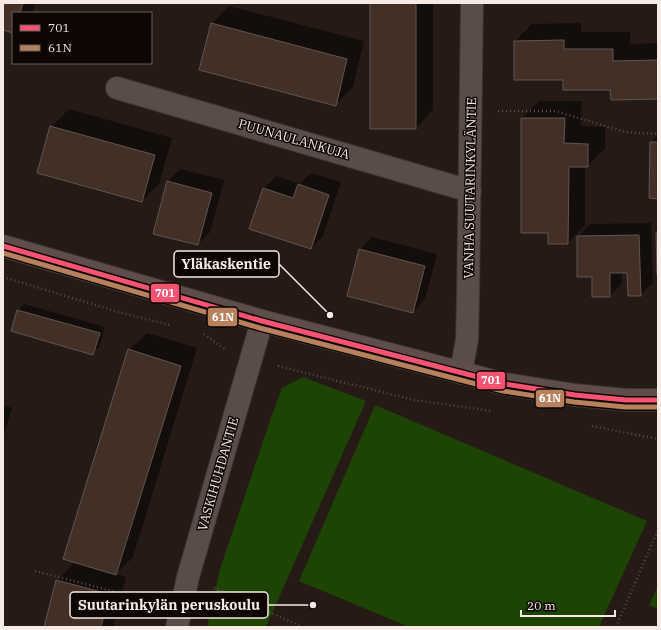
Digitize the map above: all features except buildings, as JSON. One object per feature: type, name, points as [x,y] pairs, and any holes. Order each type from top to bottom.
[{"type":"street","name":"VANHA SUUTARINKYLÄNTIE","points":[[461,373],[467,339],[472,3]]},
{"type":"street","name":"PUUNAULANKUJA","points":[[117,88],[470,191]]},
{"type":"street","points":[[3,246],[262,321],[504,384],[575,395],[626,400],[658,400]]},
{"type":"street","name":"VASKIHUHDANTIE","points":[[177,627],[188,577],[262,321]]},
{"type":"path","points":[[471,111],[555,111],[625,132],[658,134]]},
{"type":"path","points":[[616,627],[658,530]]},
{"type":"path","points":[[35,571],[158,603]]},
{"type":"path","points":[[208,586],[303,627]]},
{"type":"green space","points":[[303,377],[366,401],[266,627],[207,627],[220,569],[282,388]]},
{"type":"green space","points":[[375,405],[647,521],[599,627],[409,627],[299,581]]},
{"type":"green space","points":[[658,586],[658,609],[649,605]]},
{"type":"transit line","name":"701","points":[[3,246],[262,321],[505,384],[575,395],[626,400],[658,400]]},
{"type":"transit line","name":"61N","points":[[3,253],[260,328],[503,391],[574,402],[625,407],[658,407]]},
{"type":"place","name":"Yläkaskentie","points":[[330,315]]},
{"type":"place","name":"Suutarinkylän peruskoulu","points":[[313,605]]}]
